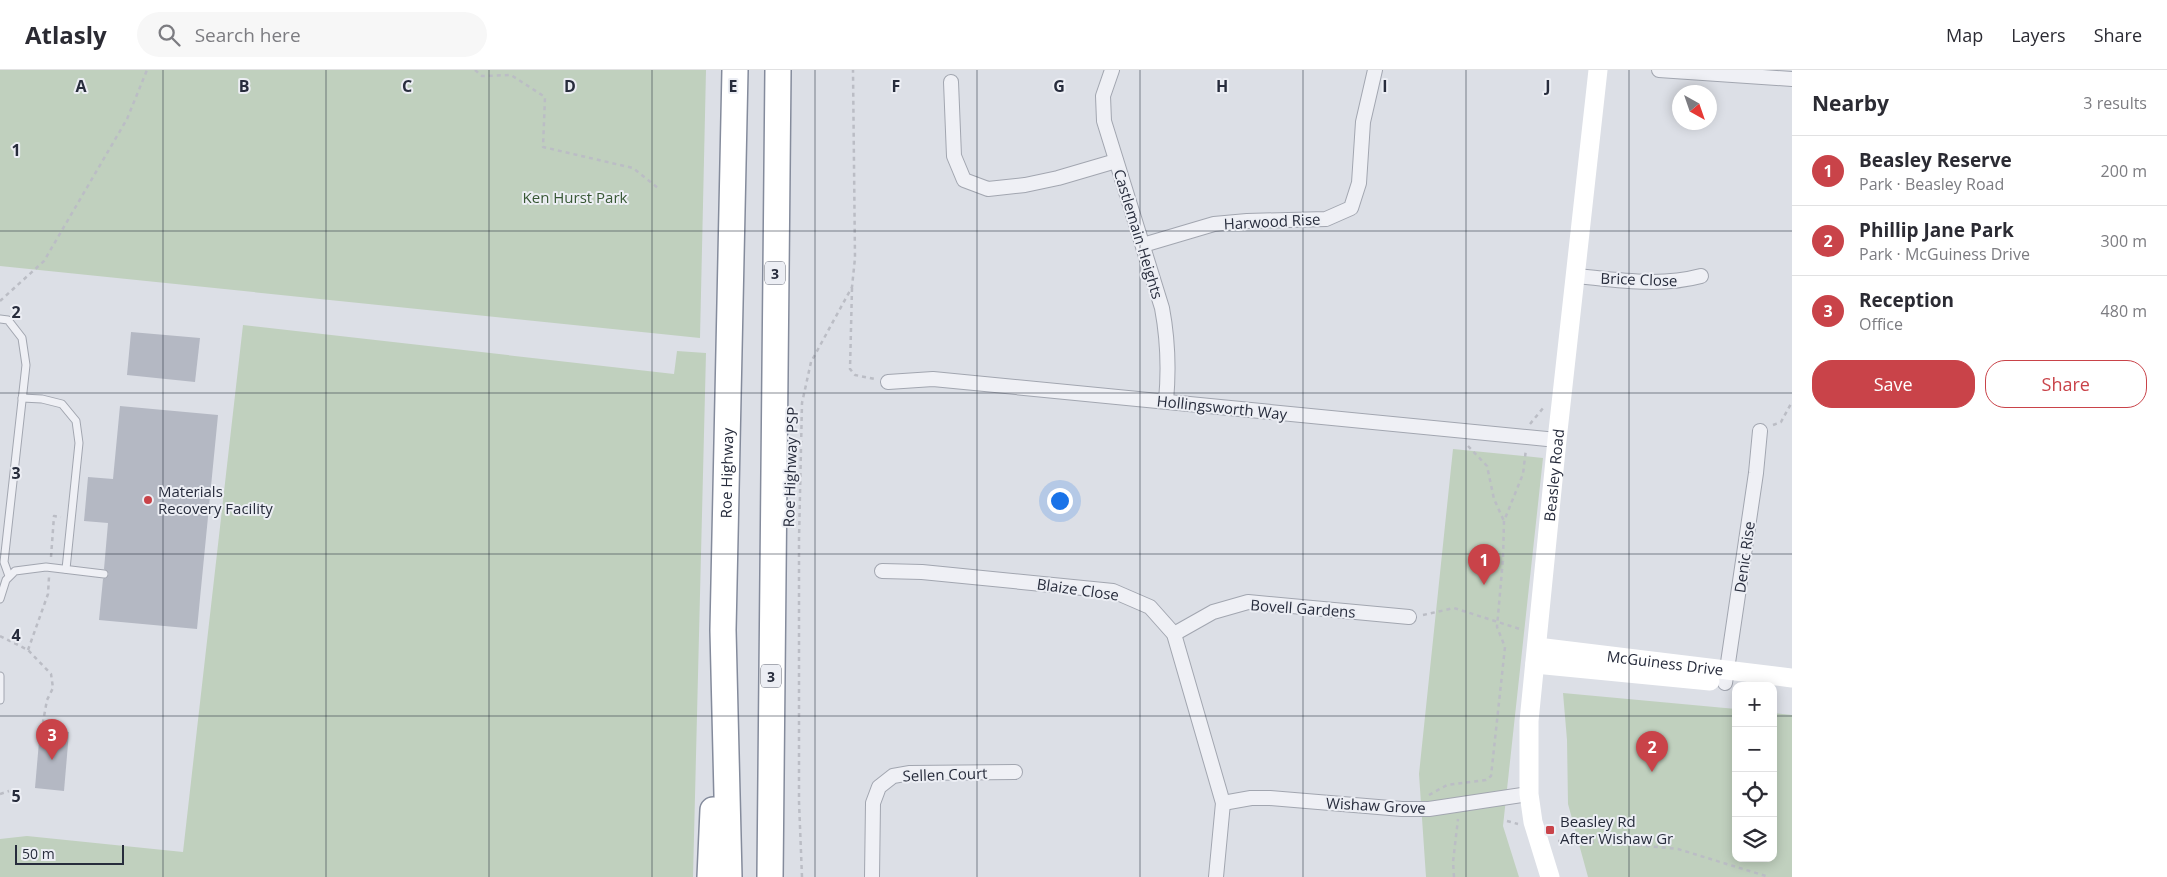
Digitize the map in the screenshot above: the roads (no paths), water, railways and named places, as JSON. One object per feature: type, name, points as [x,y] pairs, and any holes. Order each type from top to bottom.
[{"type":"highway","name":"Roe Highway","points":[[729,877],[723,630],[735,70]]},
{"type":"highway","name":"3","points":[[770,877],[778,70]]},
{"type":"highway","points":[[710,877],[723,630]]},
{"type":"main road","name":"Beasley Road","points":[[1550,877],[1533,822],[1529,794],[1529,721],[1557,440],[1577,276],[1598,70]]},
{"type":"main road","name":"McGuiness Drive","points":[[1536,656],[1726,677],[1792,678]]},
{"type":"main road","name":"McGuiness Drive","points":[[1726,677],[1742,682]]},
{"type":"main road","points":[[1777,688],[1792,690]]},
{"type":"street","name":"Castlemain Heights","points":[[1112,70],[1103,96],[1104,121],[1162,308],[1168,339],[1169,370],[1166,401]]},
{"type":"street","name":"Harwood Rise","points":[[1143,245],[1214,224],[1247,221],[1326,219],[1352,208],[1359,183],[1363,122],[1375,70]]},
{"type":"street","points":[[1659,70],[1792,80]]},
{"type":"street","points":[[951,82],[954,156],[964,180],[988,189],[1025,186],[1116,161]]},
{"type":"street","name":"Brice Close","points":[[1577,276],[1656,283],[1678,282],[1701,276]]},
{"type":"street","name":"Hollingsworth Way","points":[[888,382],[933,378],[1557,440]]},
{"type":"street","name":"Denic Rise","points":[[1726,677],[1756,473],[1760,431]]},
{"type":"street","name":"Blaize Close","points":[[882,571],[922,572],[1113,590],[1150,607],[1174,634],[1223,803]]},
{"type":"street","name":"Bovell Gardens","points":[[1174,634],[1213,612],[1248,602],[1410,617]]},
{"type":"street","name":"Sellen Court","points":[[872,877],[873,803],[879,787],[893,776],[910,772],[1015,772]]},
{"type":"street","name":"Wishaw Grove","points":[[1223,803],[1251,798],[1270,798],[1402,809],[1429,809],[1529,794]]},
{"type":"street","points":[[1216,877],[1223,803]]},
{"type":"lane","points":[[0,319],[8,320],[22,338],[26,365],[4,562],[9,576]]},
{"type":"lane","points":[[22,398],[42,399],[62,404],[76,421],[79,442],[66,569]]},
{"type":"lane","points":[[0,599],[9,576],[15,571],[46,567],[104,574]]},
{"type":"lane","points":[[0,676],[0,700]]},
{"type":"place","name":"Materials Recovery Facility","points":[[148,500]]},
{"type":"place","name":"Beasley Reserve","points":[[1484,585]]},
{"type":"place","name":"Reception","points":[[52,760]]},
{"type":"place","name":"Phillip Jane Park","points":[[1652,772]]},
{"type":"place","name":"Beasley Rd After Wishaw Gr","points":[[1550,830]]},
{"type":"park label","name":"Ken Hurst Park","points":[[575,197]]}]
